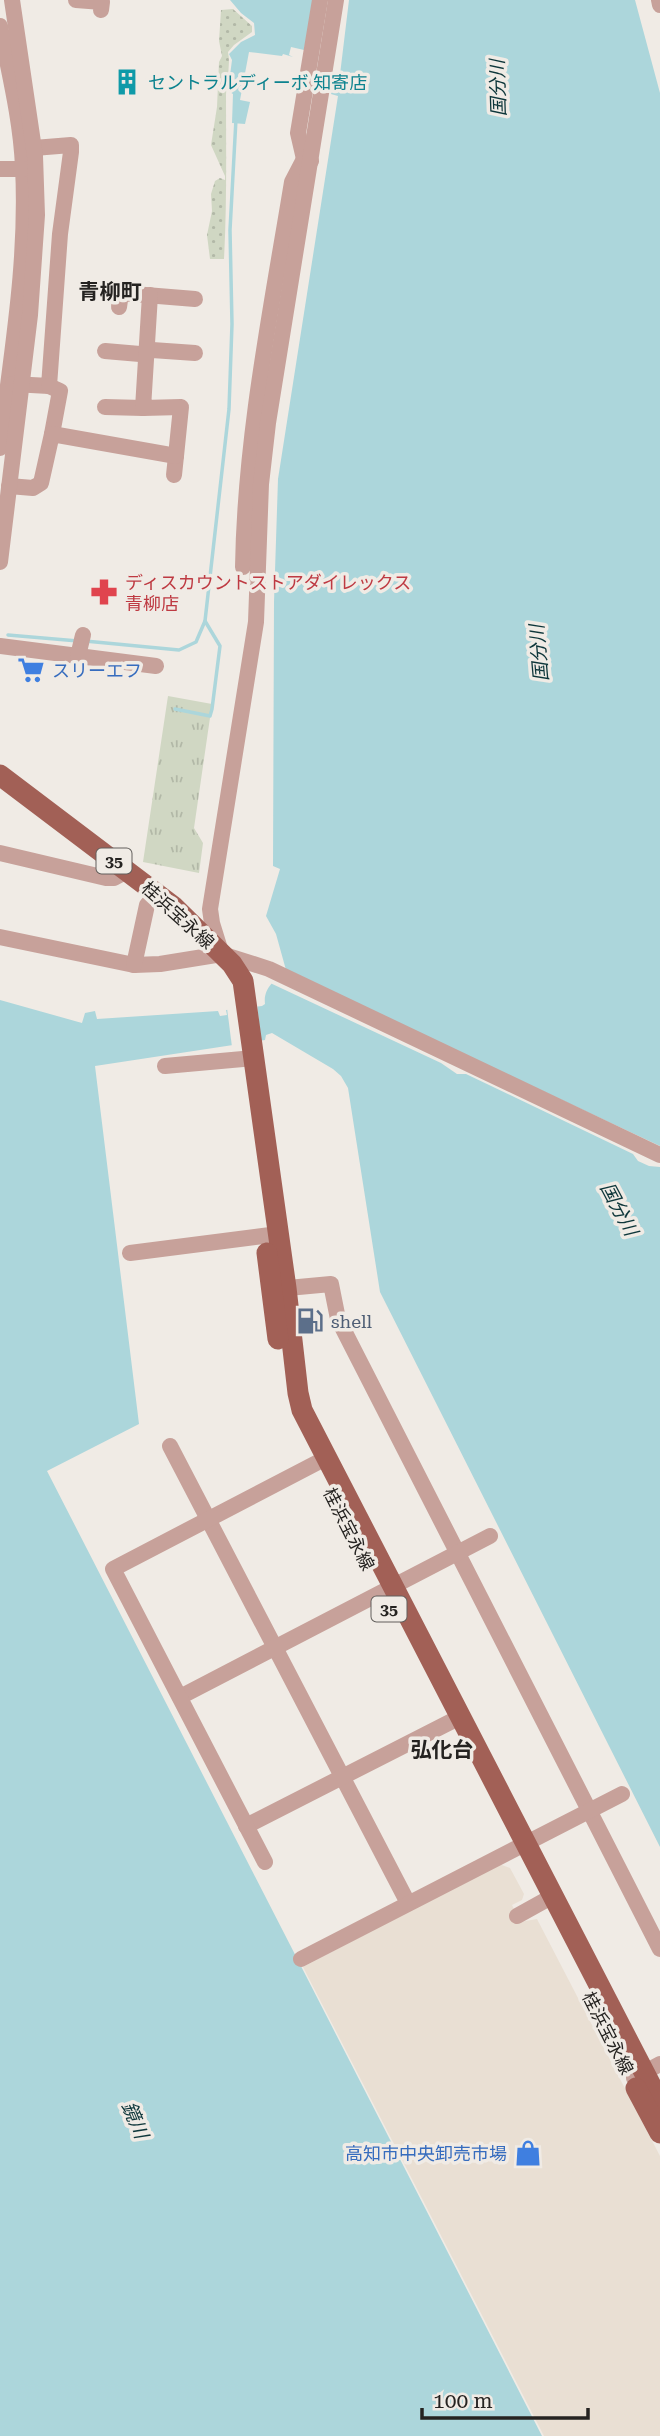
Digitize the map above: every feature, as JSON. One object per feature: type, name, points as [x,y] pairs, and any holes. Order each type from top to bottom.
[{"type":"main road","name":"桂浜宝永線","points":[[0,775],[157,893],[222,954],[242,1005],[279,1289],[302,1410],[320,1461],[547,1899],[660,2103]]},
{"type":"main road","name":"桂浜宝永線","points":[[645,2072],[660,2133]]},
{"type":"street","points":[[0,448],[36,250],[34,148],[12,0]]},
{"type":"street","points":[[76,0],[102,2],[101,10]]},
{"type":"street","points":[[308,160],[299,133],[320,0]]},
{"type":"street","points":[[222,954],[210,909],[256,622],[261,484],[268,423],[308,160],[337,0]]},
{"type":"street","points":[[659,0],[660,5]]},
{"type":"street","points":[[0,29],[23,169],[23,250],[10,384],[9,486],[0,562]]},
{"type":"street","points":[[34,148],[71,145],[49,386]]},
{"type":"street","points":[[243,568],[247,480],[255,413],[292,182],[308,160]]},
{"type":"street","points":[[0,169],[23,169]]},
{"type":"street","points":[[119,307],[121,293],[195,299]]},
{"type":"street","points":[[143,408],[150,295]]},
{"type":"street","points":[[105,351],[141,354],[152,350],[195,353]]},
{"type":"street","points":[[9,486],[33,488],[41,483],[60,390],[49,386],[10,384]]},
{"type":"street","points":[[105,407],[181,407],[174,475]]},
{"type":"street","points":[[52,434],[176,456]]},
{"type":"street","points":[[78,656],[83,635]]},
{"type":"street","points":[[0,646],[156,666]]},
{"type":"street","points":[[0,853],[106,878],[114,878],[127,871]]},
{"type":"street","points":[[134,965],[146,905],[157,893]]},
{"type":"street","points":[[0,937],[134,965],[160,964],[222,954],[269,969],[660,1155]]},
{"type":"street","points":[[165,1066],[248,1052]]},
{"type":"street","points":[[130,1253],[272,1235]]},
{"type":"street","points":[[279,1289],[331,1284],[338,1319],[660,1949]]},
{"type":"street","points":[[170,1446],[408,1903]]},
{"type":"street","points":[[265,1862],[113,1569],[320,1461]]},
{"type":"street","points":[[180,1697],[490,1536]]},
{"type":"street","points":[[246,1826],[454,1720]]},
{"type":"street","points":[[301,1959],[622,1794]]},
{"type":"street","points":[[517,1916],[547,1899]]},
{"type":"shaded area","name":"高知市中央卸売市場","points":[[499,1864],[510,1868],[524,1894],[522,1900],[512,1905],[520,1922],[537,1919],[660,2156],[660,2436],[544,2436],[303,1967]]},
{"type":"green space","points":[[233,9],[252,26],[252,32],[228,52],[224,259],[210,259],[207,235],[212,211],[211,194],[215,181],[220,178],[225,180],[211,145],[217,107],[219,62],[222,56],[219,41],[221,10]]},
{"type":"green space","points":[[168,696],[212,704],[194,828],[203,843],[199,873],[143,862]]},
{"type":"water","points":[[230,0],[314,0],[304,50],[291,47],[289,55],[293,57],[249,52],[240,100],[250,102],[245,124],[232,123],[233,94],[228,91],[232,60],[229,54],[241,42],[255,35],[254,23]]},
{"type":"water","points":[[349,0],[635,0],[660,93],[660,1847],[380,1292],[348,1088],[341,1076],[272,1033],[266,1035],[265,1040],[95,1066],[139,1424],[47,1471],[542,2436],[0,2436],[0,1000],[82,1023],[85,1013],[95,1011],[97,1019],[218,1011],[220,1016],[227,1015],[226,1010],[265,1004],[268,989],[286,970],[276,934],[266,916],[280,869],[273,866],[274,602],[278,479],[338,96],[331,94],[332,91],[338,91]]},
{"type":"pier","points":[[282,969],[660,1146],[660,1167],[638,1161],[633,1154],[466,1074],[457,1074],[441,1063],[268,982]]},
{"type":"pier","points":[[257,1003],[261,1042],[232,1047],[227,1008]]},
{"type":"waterway","points":[[85,641],[179,650],[196,642],[205,621],[229,409],[232,324],[230,230],[236,119]]},
{"type":"waterway","points":[[175,709],[210,716],[220,646],[205,621]]},
{"type":"waterway","points":[[8,635],[78,641]]},
{"type":"place","name":"セントラルディーボ 知寄店","points":[[127,82]]},
{"type":"place","name":"ディスカウントストアダイレックス 青柳店","points":[[104,592]]},
{"type":"place","name":"スリーエフ","points":[[31,670]]},
{"type":"place","name":"shell","points":[[310,1321]]},
{"type":"place","name":"高知市中央卸売市場","points":[[528,2153]]},
{"type":"district","name":"青柳町","points":[[110,292]]},
{"type":"district","name":"弘化台","points":[[442,1750]]},
{"type":"water label","name":"国分川","points":[[498,88]]},
{"type":"water label","name":"国分川","points":[[539,653]]},
{"type":"water label","name":"国分川","points":[[619,1209]]},
{"type":"water label","name":"鏡川","points":[[135,2120]]}]
